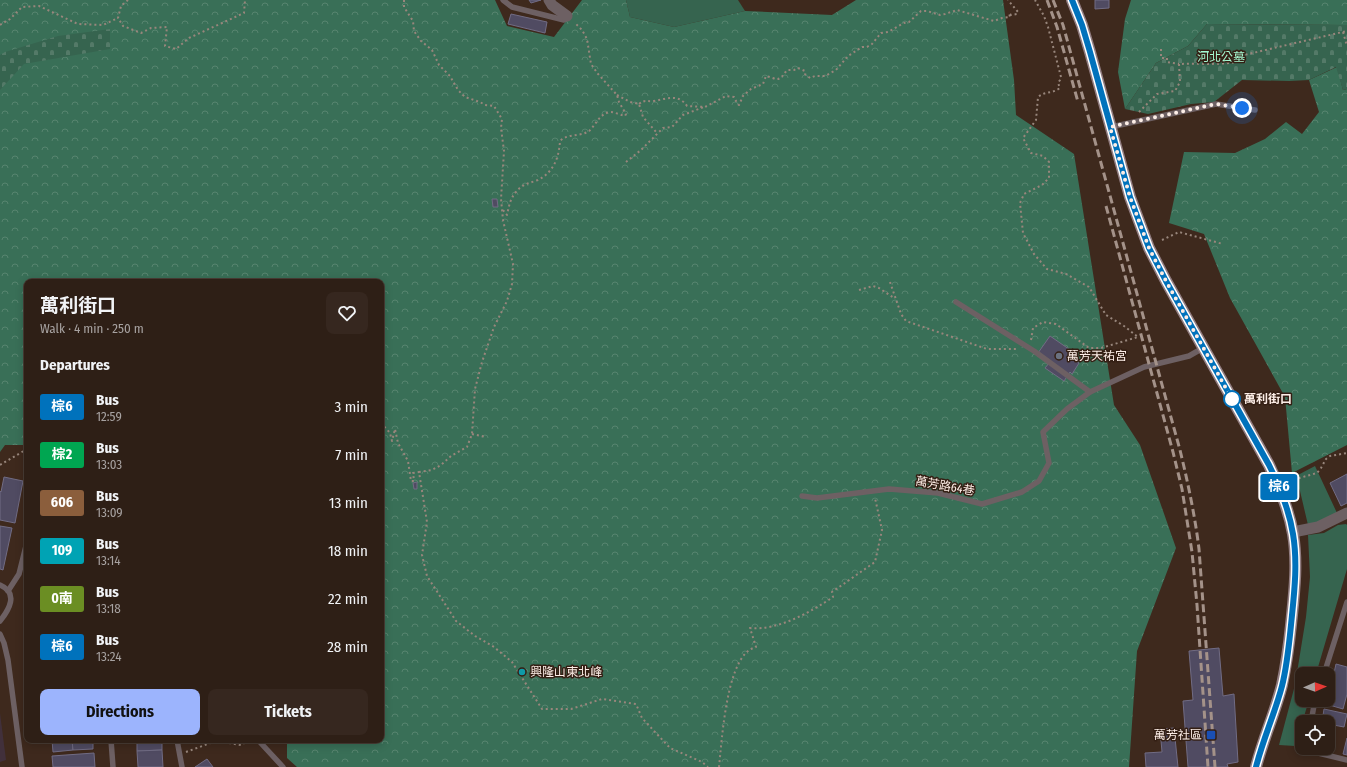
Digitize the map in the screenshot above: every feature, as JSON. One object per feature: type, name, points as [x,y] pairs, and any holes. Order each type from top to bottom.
[{"type":"street","points":[[549,0],[552,5],[567,16]]},
{"type":"street","points":[[1072,0],[1082,25],[1130,197],[1146,241],[1166,281],[1269,465],[1286,506],[1293,532],[1295,572],[1288,649],[1282,686],[1256,767]]},
{"type":"street","points":[[1293,532],[1318,526],[1347,513]]},
{"type":"lane","points":[[503,0],[512,7],[564,20],[567,16]]},
{"type":"lane","points":[[1110,127],[1216,104],[1255,110]]},
{"type":"lane","points":[[956,302],[1034,351],[1090,392]]},
{"type":"lane","name":"萬芳路64巷","points":[[802,496],[817,498],[889,489],[938,493],[982,504],[1022,492],[1039,481],[1049,463],[1043,432],[1067,409],[1090,392],[1144,366],[1189,356],[1203,348]]},
{"type":"lane","points":[[8,591],[19,574],[24,554]]},
{"type":"lane","points":[[0,585],[8,591],[11,598],[10,606],[0,621]]},
{"type":"lane","points":[[1326,667],[1347,602]]},
{"type":"lane","points":[[0,634],[8,660],[22,767]]},
{"type":"lane","points":[[111,743],[113,767]]},
{"type":"lane","points":[[178,743],[182,767]]},
{"type":"lane","points":[[261,743],[283,767]]},
{"type":"lane","points":[[1326,755],[1347,760]]},
{"type":"path","points":[[128,0],[121,6],[118,18],[123,26],[141,33],[151,28],[167,27],[165,46],[176,48],[189,38],[244,13],[245,0]]},
{"type":"path","points":[[384,426],[390,433],[392,441],[395,429],[398,443],[408,461],[411,480],[414,481],[413,473],[432,470],[441,466],[452,456],[467,447],[472,434],[475,389],[482,362],[494,327],[507,301],[512,284],[513,264],[503,220],[501,198],[504,151],[501,128],[502,119],[494,106],[485,105],[466,97],[458,90],[450,76],[439,65],[432,50],[421,41],[414,31],[413,21],[404,7],[404,0]]},
{"type":"path","points":[[626,162],[641,150],[663,128],[672,127],[683,115],[705,107],[726,96],[734,97],[736,103],[739,105],[742,96],[751,89],[763,84],[766,76],[775,80],[782,78],[787,70],[794,70],[798,68],[805,71],[805,74],[810,78],[815,76],[825,76],[836,70],[848,56],[862,47],[867,47],[872,44],[881,33],[888,32],[904,23],[909,22],[921,11],[927,11],[940,15],[957,10],[994,21],[1010,17],[1009,13],[1011,15],[1017,14],[1018,12],[1008,0]]},
{"type":"path","points":[[1034,351],[1031,338],[1033,328],[1043,322],[1056,324],[1089,348],[1101,348],[1138,337],[1106,315],[1089,287],[1066,274],[1047,269],[1034,254],[1023,232],[1020,203],[1024,194],[1042,185],[1050,178],[1049,162],[1043,156],[1031,153],[1023,138],[1036,120],[1038,97],[1043,93],[1051,92],[1060,88],[1058,83],[1061,77],[1048,27],[1035,0]]},
{"type":"path","points":[[0,25],[10,19],[22,7],[34,6],[39,6],[78,24],[103,25],[118,18]]},
{"type":"path","points":[[582,30],[587,38],[591,64],[598,74],[617,95],[630,102],[639,104]]},
{"type":"path","points":[[1161,48],[1161,58],[1167,58],[1167,62],[1179,64],[1224,64],[1245,60],[1244,55],[1347,31]]},
{"type":"path","points":[[1343,32],[1347,46]]},
{"type":"path","points":[[1126,124],[1157,94],[1175,91],[1180,82],[1179,64]]},
{"type":"path","points":[[502,208],[507,215],[510,200],[517,191],[525,184],[546,174],[554,164],[559,154],[560,141],[564,137],[585,133],[590,130],[602,115],[610,112],[625,116],[625,112],[617,95]]},
{"type":"path","points":[[639,104],[644,100],[654,101],[662,98],[674,98],[683,101],[686,106],[705,107]]},
{"type":"path","points":[[639,104],[643,117],[657,133]]},
{"type":"path","points":[[1162,240],[1179,232],[1223,244]]},
{"type":"path","points":[[890,282],[901,314],[906,321],[987,349],[1017,350],[1021,343]]},
{"type":"path","points":[[859,290],[873,286],[880,288],[895,298]]},
{"type":"path","points":[[472,434],[486,436]]},
{"type":"path","points":[[0,465],[24,451]]},
{"type":"path","points":[[1278,484],[1317,473],[1326,459],[1330,456],[1347,454]]},
{"type":"path","points":[[419,472],[427,522],[422,555],[427,576],[456,621],[475,636],[494,647],[512,662],[542,709],[571,709],[602,699],[636,704],[642,718],[670,748],[702,762],[708,767]]},
{"type":"path","points":[[719,767],[724,713],[736,668],[748,651],[756,647],[750,628],[759,629],[795,620],[832,597],[832,592],[875,562],[882,530],[874,491]]},
{"type":"path","points":[[180,754],[210,743]]},
{"type":"path","points":[[228,743],[241,745],[244,743]]},
{"type":"shaded area","points":[[0,713],[6,760],[0,762]]},
{"type":"green space","points":[[0,0],[495,0],[507,26],[554,37],[582,0],[626,0],[630,17],[674,27],[745,11],[832,15],[856,0],[1003,0],[1014,80],[1016,115],[1074,154],[1114,405],[1140,445],[1176,548],[1137,651],[1129,767],[297,767],[287,758],[287,743],[384,743],[384,279],[24,279],[24,445],[5,445],[0,452]]},
{"type":"green space","points":[[626,0],[738,0],[745,11],[674,27],[630,17]]},
{"type":"green space","points":[[1131,0],[1347,0],[1347,25],[1207,24],[1188,46],[1156,63],[1125,109],[1118,72],[1125,19]]},
{"type":"green space","name":"河北公墓","points":[[1207,24],[1347,25],[1347,89],[1343,90],[1336,67],[1309,80],[1242,80],[1214,102],[1191,104],[1148,114],[1125,109],[1156,63],[1188,46]]},
{"type":"green space","points":[[110,29],[110,49],[24,64],[0,90],[0,55],[5,52],[58,36]]},
{"type":"green space","points":[[1337,67],[1343,90],[1347,89],[1347,445],[1292,473],[1285,397],[1230,298],[1204,234],[1169,223],[1184,152],[1235,153],[1265,139],[1286,122],[1302,134],[1319,112],[1309,80]]},
{"type":"green space","points":[[1315,466],[1337,513],[1320,523],[1308,525],[1300,491],[1294,477]]},
{"type":"green space","points":[[1338,525],[1347,525],[1347,569],[1318,667],[1298,667],[1306,617],[1310,577],[1308,535],[1324,533]]},
{"type":"green space","points":[[1295,685],[1295,707],[1307,707],[1304,715],[1295,715],[1295,746],[1279,745]]},
{"type":"building","points":[[529,0],[541,0],[531,3]]},
{"type":"building","points":[[1095,0],[1109,0],[1109,8],[1095,9]]},
{"type":"building","points":[[511,14],[547,22],[545,33],[508,24]]},
{"type":"building","points":[[492,199],[497,199],[498,207],[493,207]]},
{"type":"building","name":"萬芳天祐宮","points":[[1050,336],[1076,354],[1073,359],[1079,363],[1072,374],[1070,372],[1064,381],[1045,368],[1050,362],[1038,353]]},
{"type":"building","points":[[1347,474],[1347,503],[1341,506],[1330,483]]},
{"type":"building","points":[[4,477],[23,481],[15,523],[0,520],[0,491],[1,492]]},
{"type":"building","points":[[417,482],[417,489],[414,489],[413,483]]},
{"type":"building","points":[[0,526],[12,528],[3,570],[0,569]]},
{"type":"building","points":[[1219,648],[1223,696],[1234,694],[1238,762],[1227,764],[1228,767],[1188,767],[1183,701],[1193,700],[1189,651]]},
{"type":"building","points":[[1336,664],[1347,667],[1347,694],[1343,709],[1335,707]]},
{"type":"building","points":[[1324,709],[1347,714],[1344,727],[1335,725],[1335,715],[1323,715]]},
{"type":"building","points":[[1174,728],[1178,767],[1146,767],[1145,753],[1162,752],[1160,729]]},
{"type":"building","points":[[1347,738],[1347,755],[1343,754]]},
{"type":"building","points":[[52,743],[72,743],[73,750],[53,752]]},
{"type":"building","points":[[72,743],[93,743],[93,749],[73,750]]},
{"type":"building","points":[[137,743],[162,743],[162,750],[137,751]]},
{"type":"building","points":[[162,750],[163,767],[138,767],[137,751]]},
{"type":"building","points":[[94,753],[95,767],[53,767],[52,756]]},
{"type":"building","points":[[207,759],[213,767],[195,767]]},
{"type":"railway","points":[[1047,0],[1057,27],[1078,102]]},
{"type":"railway","points":[[1053,0],[1063,25],[1180,450],[1188,487],[1199,549],[1215,767]]},
{"type":"railway","points":[[1106,206],[1182,489],[1192,552],[1197,605],[1208,767]]},
{"type":"bus line","name":"棕6","points":[[1072,0],[1082,25],[1090,52],[1130,197],[1149,248],[1269,465],[1286,506],[1293,532],[1295,572],[1288,649],[1282,686],[1256,767]]},
{"type":"place","name":"萬芳天祐宮","points":[[1059,356]]},
{"type":"place","name":"萬利街口","points":[[1232,399]]},
{"type":"place","name":"興隆山東北峰","points":[[522,672]]},
{"type":"place","name":"萬芳社區","points":[[1211,735]]},
{"type":"route","points":[[1232,399],[1149,248],[1130,197],[1110,127],[1216,104],[1242,108]]}]
